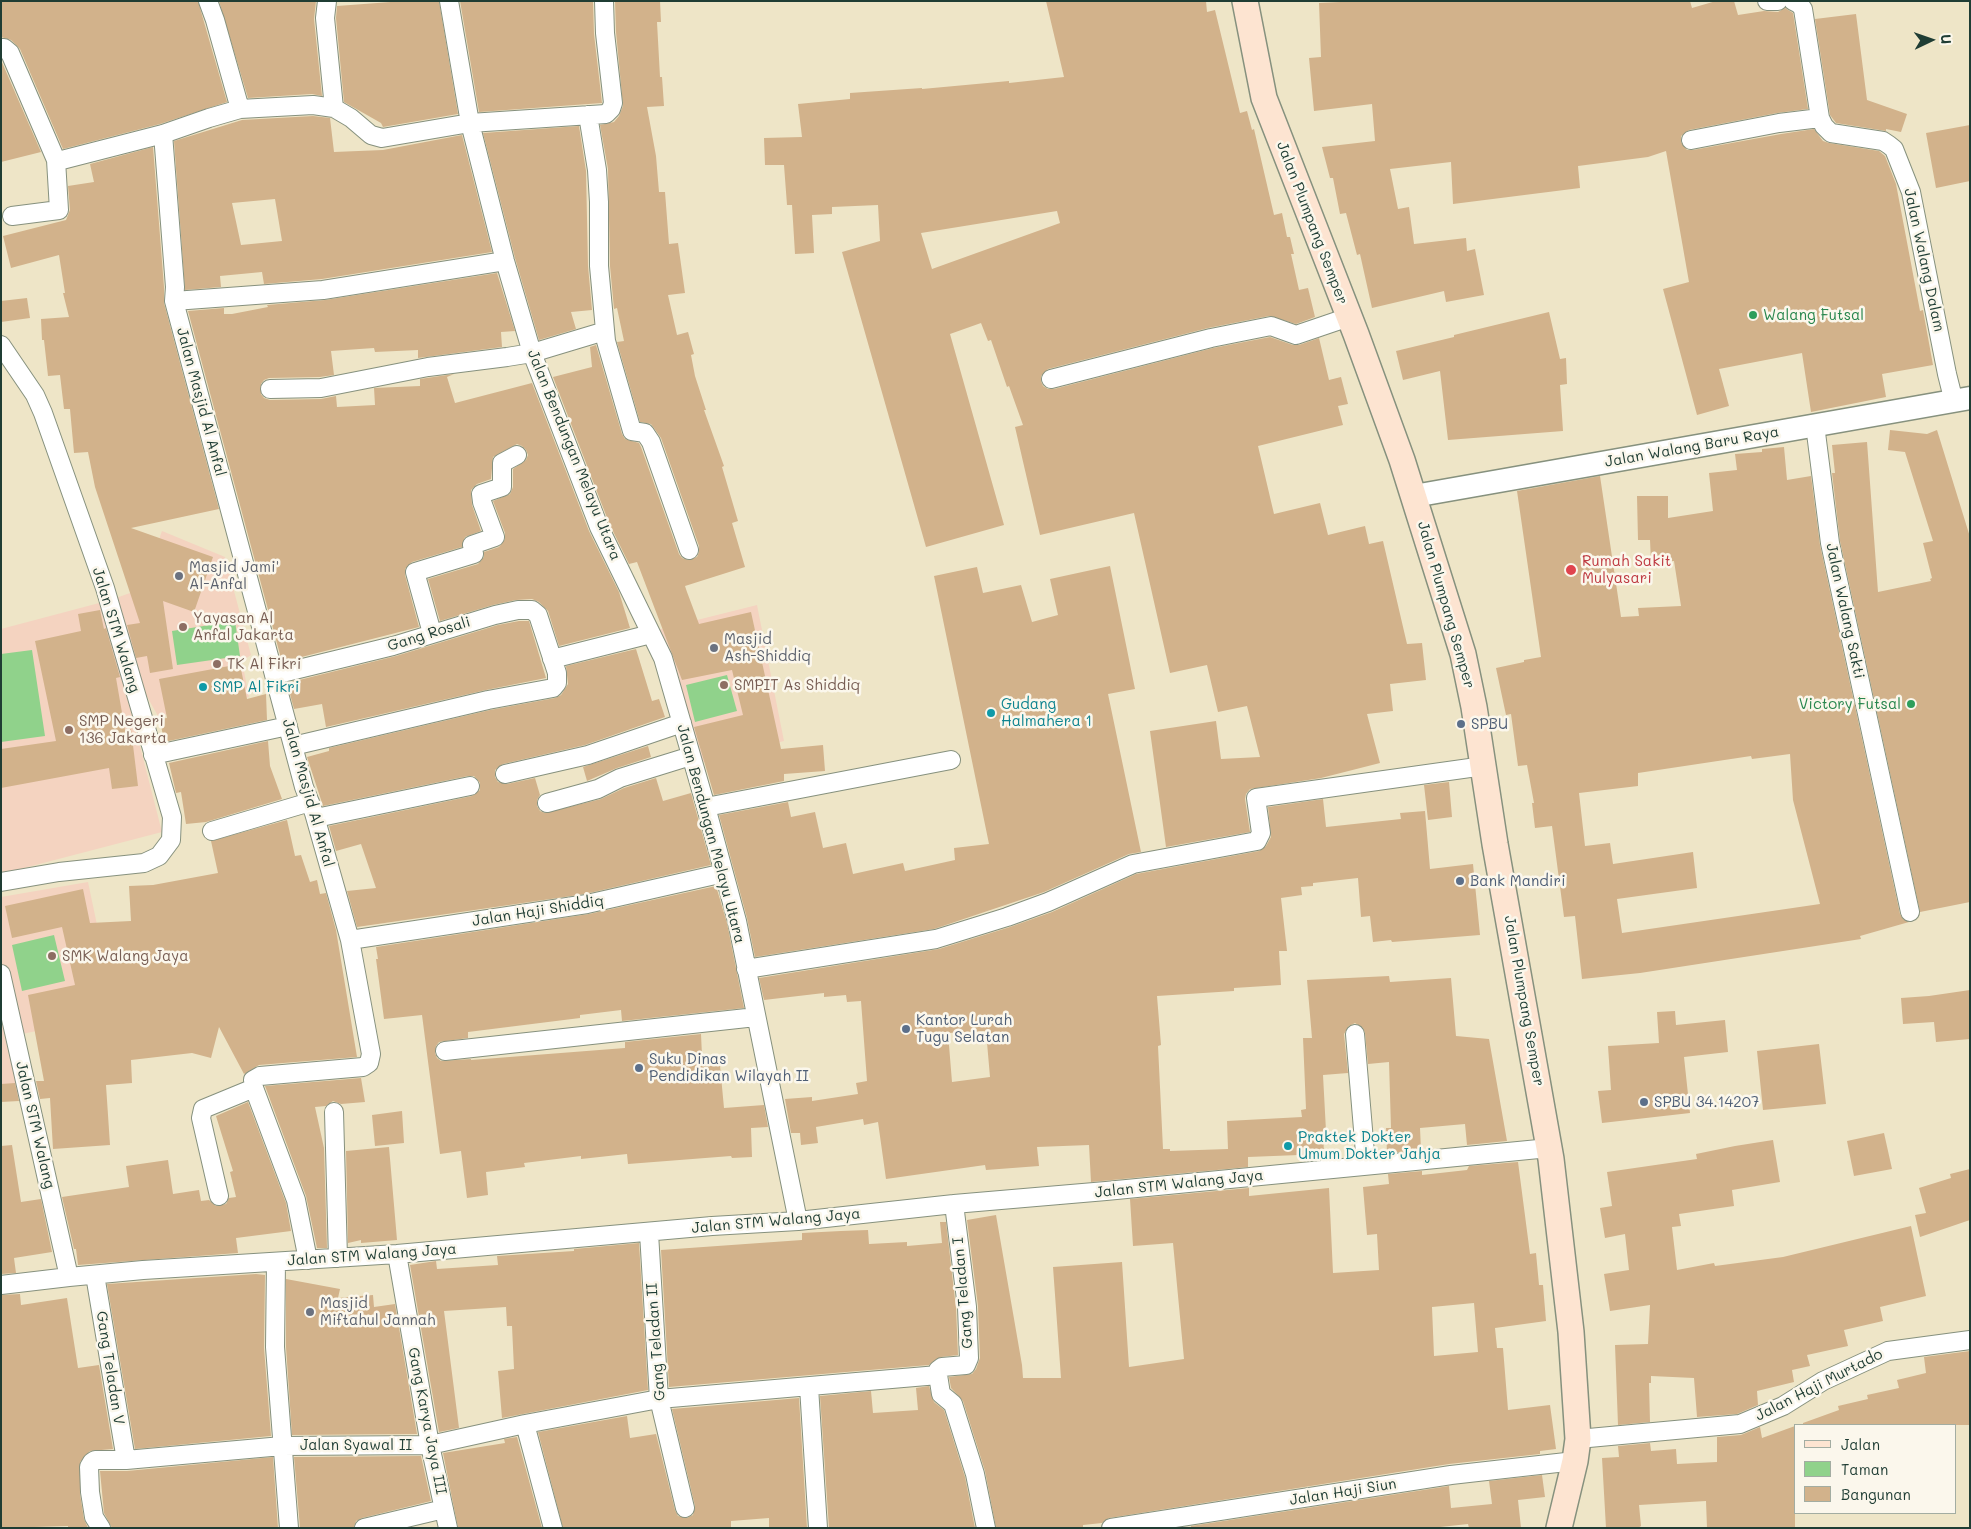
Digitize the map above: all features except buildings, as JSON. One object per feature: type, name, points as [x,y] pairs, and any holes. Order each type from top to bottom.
[{"type":"main road","name":"Jalan Plumpang Semper","points":[[1245,1],[1264,98],[1349,317],[1414,496],[1463,654],[1534,1051],[1549,1148],[1571,1332],[1577,1450],[1559,1528]]},
{"type":"street","points":[[208,1],[240,109]]},
{"type":"street","points":[[328,1],[325,18],[334,108]]},
{"type":"street","name":"Jalan Bendungan Melayu Utara","points":[[449,1],[470,123],[505,261],[532,353],[599,527],[663,658],[692,756],[737,921],[798,1221]]},
{"type":"street","points":[[56,160],[61,161],[163,134],[240,109],[313,105],[334,108],[376,137],[470,123],[606,114],[612,107],[604,1]]},
{"type":"street","points":[[1767,1],[1778,1]]},
{"type":"street","points":[[1691,140],[1820,118],[1803,8],[1793,1]]},
{"type":"street","points":[[1,48],[10,52],[56,160],[59,210],[12,216]]},
{"type":"street","points":[[588,116],[597,170],[599,266],[606,341],[629,424],[632,431],[646,433],[651,442],[689,550]]},
{"type":"street","name":"Jalan Walang Dalam","points":[[1820,118],[1824,126],[1831,133],[1883,141],[1894,150],[1911,192],[1945,364],[1962,400]]},
{"type":"street","name":"Jalan Masjid Al Anfal","points":[[163,134],[175,287],[174,301],[293,746],[316,818],[350,940],[371,1054],[370,1063],[363,1067],[260,1076],[253,1080],[254,1088]]},
{"type":"street","points":[[174,301],[323,290],[505,261]]},
{"type":"street","points":[[1051,379],[1246,331],[1271,326],[1296,335],[1349,317]]},
{"type":"street","points":[[270,389],[321,388],[428,367],[532,353],[605,332]]},
{"type":"street","name":"Jalan STM Walang","points":[[1,345],[35,395],[43,413],[105,588],[172,817],[171,840],[159,856],[144,863],[59,872],[1,882]]},
{"type":"street","name":"Jalan Walang Baru Raya","points":[[1414,496],[1962,400]]},
{"type":"street","name":"Jalan Walang Sakti","points":[[1815,425],[1830,543],[1910,912]]},
{"type":"street","points":[[432,633],[415,572],[474,554],[472,544],[495,537],[482,502],[482,494],[502,487],[502,463],[518,455]]},
{"type":"street","name":"Gang Rosali","points":[[274,674],[393,646],[432,633],[518,610],[532,610],[538,615],[552,659]]},
{"type":"street","points":[[293,746],[488,700],[554,688],[557,683],[557,673],[552,659],[651,634]]},
{"type":"street","points":[[505,774],[588,755],[682,723]]},
{"type":"street","points":[[153,755],[288,726]]},
{"type":"street","points":[[547,803],[598,790],[620,778],[692,756]]},
{"type":"street","points":[[706,807],[951,760]]},
{"type":"street","points":[[746,969],[936,939],[1008,917],[1048,902],[1133,864],[1257,841],[1261,833],[1256,798],[1484,766]]},
{"type":"street","points":[[316,818],[470,786]]},
{"type":"street","points":[[212,831],[310,802]]},
{"type":"street","name":"Jalan Haji Shiddiq","points":[[350,940],[587,904],[724,873]]},
{"type":"street","name":"Jalan STM Walang","points":[[1,974],[69,1277]]},
{"type":"street","points":[[445,1051],[756,1017]]},
{"type":"street","points":[[1355,1034],[1366,1166]]},
{"type":"street","points":[[219,1196],[201,1118],[203,1109],[254,1088],[296,1200],[308,1260]]},
{"type":"street","points":[[334,1112],[338,1258]]},
{"type":"street","name":"Jalan STM Walang Jaya","points":[[1,1285],[69,1277],[397,1254],[712,1226],[798,1221],[954,1204],[1549,1148]]},
{"type":"street","name":"Gang Teladan I","points":[[938,1375],[938,1370],[942,1367],[966,1365],[969,1358],[967,1308],[954,1204]]},
{"type":"street","name":"Gang Teladan II","points":[[649,1233],[659,1399],[686,1508]]},
{"type":"street","name":"Gang Karya Jaya III","points":[[397,1254],[430,1445],[448,1528]]},
{"type":"street","points":[[276,1262],[275,1348],[289,1528]]},
{"type":"street","name":"Gang Teladan V","points":[[95,1275],[126,1460]]},
{"type":"street","name":"Jalan Haji Murtado","points":[[1577,1450],[1740,1424],[1783,1406],[1823,1381],[1888,1350],[1970,1340]]},
{"type":"street","points":[[938,1375],[941,1394],[952,1404],[975,1474],[986,1528]]},
{"type":"street","name":"Jalan Syawal II","points":[[101,1528],[94,1517],[89,1467],[92,1462],[100,1459],[126,1460],[282,1446],[430,1445],[525,1424],[659,1399],[938,1375]]},
{"type":"street","points":[[809,1387],[818,1528]]},
{"type":"street","points":[[525,1424],[553,1528]]},
{"type":"street","name":"Jalan Haji Siun","points":[[1111,1528],[1451,1475],[1577,1450]]},
{"type":"street","points":[[364,1528],[444,1509]]},
{"type":"shaded area","name":"Yayasan Al Anfal Jakarta","points":[[162,531],[225,557],[251,655],[242,661],[249,697],[158,716],[136,677],[116,598],[141,589]]},
{"type":"shaded area","name":"SMP Negeri 136 Jakarta","points":[[103,602],[162,832],[1,874],[1,629]]},
{"type":"shaded area","name":"SMPIT As Shiddiq","points":[[757,605],[784,741],[700,763],[657,630]]},
{"type":"shaded area","name":"SMK Walang Jaya","points":[[88,882],[116,1015],[12,1036],[22,1096],[1,1099],[1,897]]},
{"type":"green space","points":[[235,621],[240,656],[177,665],[172,631]]},
{"type":"green space","points":[[32,650],[45,736],[1,742],[1,654]]},
{"type":"green space","points":[[727,675],[737,711],[695,722],[686,685]]},
{"type":"green space","points":[[54,935],[65,981],[22,991],[12,945]]},
{"type":"place","name":"Walang Futsal","points":[[1753,315]]},
{"type":"place","name":"Rumah Sakit Mulyasari","points":[[1571,570]]},
{"type":"place","name":"Masjid Jami' Al-Anfal","points":[[179,576]]},
{"type":"place","name":"Yayasan Al Anfal Jakarta","points":[[183,627]]},
{"type":"place","name":"Masjid Ash-Shiddiq","points":[[714,648]]},
{"type":"place","name":"TK Al Fikri","points":[[217,664]]},
{"type":"place","name":"SMPIT As Shiddiq","points":[[724,685]]},
{"type":"place","name":"SMP Al Fikri","points":[[203,687]]},
{"type":"place","name":"Victory Futsal","points":[[1911,704]]},
{"type":"place","name":"Gudang Halmahera 1","points":[[991,713]]},
{"type":"place","name":"SPBU","points":[[1461,724]]},
{"type":"place","name":"SMP Negeri 136 Jakarta","points":[[69,730]]},
{"type":"place","name":"Bank Mandiri","points":[[1460,881]]},
{"type":"place","name":"SMK Walang Jaya","points":[[52,956]]},
{"type":"place","name":"Kantor Lurah Tugu Selatan","points":[[906,1029]]},
{"type":"place","name":"Suku Dinas Pendidikan Wilayah II","points":[[639,1068]]},
{"type":"place","name":"SPBU 34.14207","points":[[1644,1102]]},
{"type":"place","name":"Praktek Dokter Umum Dokter Jahja","points":[[1288,1146]]},
{"type":"place","name":"Masjid Miftahul Jannah","points":[[310,1312]]}]
